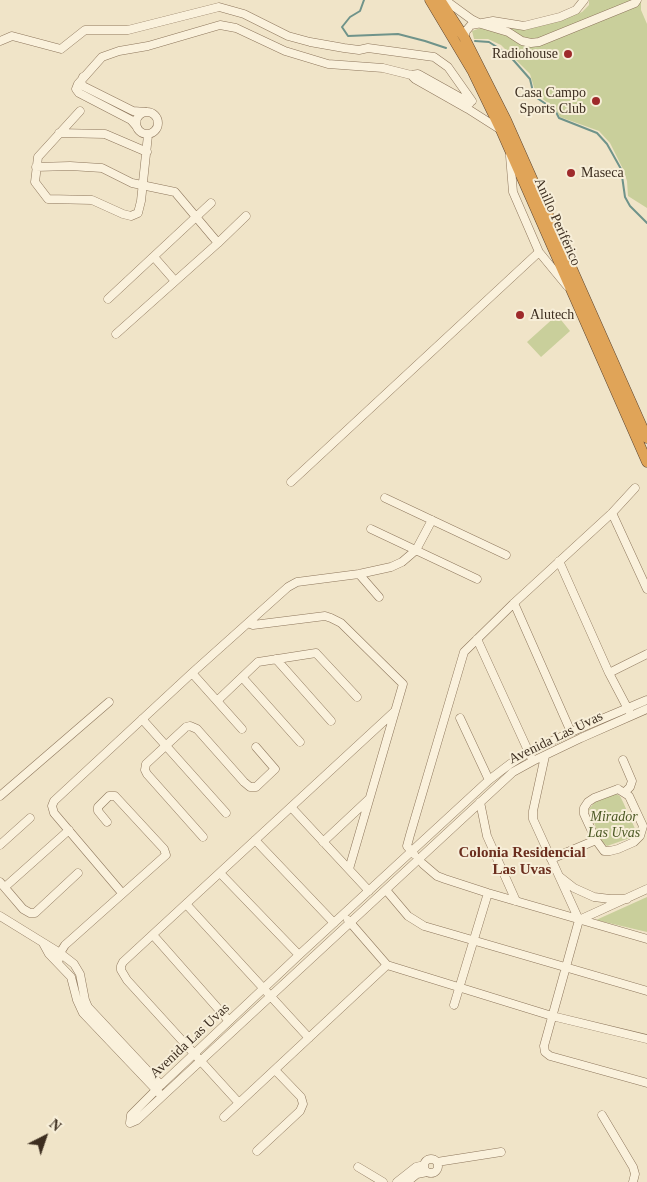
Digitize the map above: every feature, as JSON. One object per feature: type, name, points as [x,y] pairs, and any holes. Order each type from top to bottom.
[{"type":"highway","name":"Anillo Periférico","points":[[430,0],[478,83],[510,149],[647,462]]},
{"type":"highway","name":"Anillo Periférico","points":[[440,0],[464,38],[506,120],[647,438]]},
{"type":"street","points":[[445,0],[480,24],[508,32],[522,41],[531,43],[539,42],[634,3],[637,0]]},
{"type":"street","points":[[464,38],[466,31],[471,25],[493,21],[524,26],[560,17],[576,10],[584,0]]},
{"type":"street","points":[[0,41],[12,36],[61,48],[85,30],[128,30],[219,7],[244,14],[288,36],[310,42],[359,50],[368,48],[434,57],[448,67],[470,104]]},
{"type":"street","points":[[83,77],[81,82],[83,86],[133,111],[153,114],[158,123],[154,132],[148,135],[141,133],[131,120],[79,93],[76,89],[83,77],[102,57],[220,25],[236,28],[285,51],[328,64],[348,67],[383,68],[412,75],[415,79],[470,104],[501,130]]},
{"type":"street","points":[[470,104],[477,92],[478,83]]},
{"type":"street","points":[[80,111],[38,157],[35,182],[48,199],[92,200],[131,216],[138,213],[148,135]]},
{"type":"street","points":[[136,127],[137,118],[146,112]]},
{"type":"street","points":[[60,133],[104,134],[147,152]]},
{"type":"street","points":[[510,149],[513,192],[538,252],[573,293]]},
{"type":"street","points":[[36,167],[70,166],[102,168],[142,186],[169,189],[181,196],[196,218],[218,243]]},
{"type":"street","points":[[108,299],[212,203]]},
{"type":"street","points":[[116,334],[246,216]]},
{"type":"street","points":[[290,482],[538,252]]},
{"type":"street","points":[[154,257],[175,281]]},
{"type":"street","points":[[635,488],[612,513],[464,652],[408,846],[411,852],[437,876],[488,893],[647,939]]},
{"type":"street","points":[[385,498],[506,555]]},
{"type":"street","points":[[612,513],[647,589]]},
{"type":"street","points":[[122,892],[54,813],[52,806],[54,801],[288,587],[297,582],[359,574],[391,567],[410,557],[416,550],[432,520]]},
{"type":"street","points":[[371,529],[477,579]]},
{"type":"street","points":[[559,561],[631,716]]},
{"type":"street","points":[[359,574],[379,597]]},
{"type":"street","points":[[514,603],[571,732]]},
{"type":"street","points":[[248,623],[253,625],[325,616],[336,620],[403,684],[349,869]]},
{"type":"street","points":[[477,639],[533,761]]},
{"type":"street","points":[[217,701],[258,662],[316,653],[357,697]]},
{"type":"street","points":[[610,673],[647,654]]},
{"type":"street","points":[[276,659],[331,721]]},
{"type":"street","points":[[192,673],[242,729]]},
{"type":"street","points":[[242,677],[300,742]]},
{"type":"street","points":[[0,796],[109,702]]},
{"type":"street","points":[[643,702],[647,720]]},
{"type":"street","name":"Avenida Las Uvas","points":[[643,702],[529,752],[489,780],[158,1088],[162,1097],[386,890],[420,861],[513,772],[581,738],[645,710]]},
{"type":"street","points":[[239,1103],[127,980],[121,970],[123,962],[395,711]]},
{"type":"street","points":[[460,718],[489,780]]},
{"type":"street","points":[[142,719],[226,813]]},
{"type":"street","points":[[203,838],[147,774],[145,770],[146,764],[165,745],[186,727],[190,726],[197,729],[250,787],[256,786],[275,769],[256,747]]},
{"type":"street","points":[[545,756],[533,811],[534,819],[579,920],[544,1046],[545,1052],[550,1056],[647,1083]]},
{"type":"street","points":[[623,760],[632,781],[630,787],[624,792]]},
{"type":"street","points":[[618,789],[624,792],[629,796],[643,826],[640,836],[634,842],[610,851],[604,851],[596,840],[584,814],[584,808],[588,802],[602,795],[618,789]]},
{"type":"street","points":[[58,963],[60,953],[65,945],[122,892],[130,888],[166,856],[164,849],[115,796],[109,796],[98,807],[98,811],[107,822]]},
{"type":"street","points":[[323,842],[370,798]]},
{"type":"street","points":[[480,802],[487,836],[516,901]]},
{"type":"street","points":[[291,807],[369,891]]},
{"type":"street","points":[[0,845],[30,818]]},
{"type":"street","points":[[69,830],[2,885],[24,909],[34,913],[78,873]]},
{"type":"street","points":[[255,840],[334,923]]},
{"type":"street","points":[[551,859],[596,840]]},
{"type":"street","points":[[220,873],[299,955]]},
{"type":"street","points":[[558,876],[574,888],[594,897],[610,899],[627,898]]},
{"type":"street","points":[[386,890],[408,916],[424,926],[647,990]]},
{"type":"street","points":[[579,920],[647,890]]},
{"type":"street","points":[[454,1005],[488,893]]},
{"type":"street","points":[[186,904],[310,1038]]},
{"type":"street","points":[[343,915],[387,966],[552,1016],[647,1039]]},
{"type":"street","points":[[0,916],[60,953],[74,964],[80,974],[88,1007],[158,1088]]},
{"type":"street","points":[[153,934],[229,1021]]},
{"type":"street","points":[[43,943],[45,949],[71,977],[77,1000],[83,1013],[158,1088]]},
{"type":"street","points":[[224,1117],[387,966]]},
{"type":"street","points":[[257,1152],[300,1111],[303,1104],[301,1097],[275,1070]]},
{"type":"street","points":[[158,1088],[131,1115],[130,1123],[137,1120],[162,1097]]},
{"type":"street","points":[[602,1115],[633,1167],[635,1174],[633,1182]]},
{"type":"street","points":[[434,1182],[426,1160],[431,1159],[437,1162],[501,1152]]},
{"type":"street","points":[[407,1182],[417,1174],[430,1171],[439,1166],[437,1162]]},
{"type":"street","points":[[397,1182],[416,1167],[430,1171],[438,1182]]},
{"type":"street","points":[[358,1168],[383,1182]]},
{"type":"green space","name":"Casa Campo Sports Club","points":[[589,0],[641,0],[641,10],[647,24],[647,208],[628,196],[627,181],[623,169],[610,143],[599,131],[560,117],[555,108],[536,94],[530,74],[501,45],[488,39],[474,39],[472,31],[492,24],[509,28],[526,28],[560,20],[582,12],[589,5]]},
{"type":"green space","points":[[557,315],[570,331],[541,357],[527,342]]},
{"type":"green space","name":"Mirador Las Uvas","points":[[616,794],[620,796],[636,831],[630,838],[607,846],[601,841],[589,809],[595,802]]},
{"type":"green space","points":[[647,897],[647,932],[596,920]]},
{"type":"waterway","points":[[364,0],[360,11],[350,17],[342,27],[348,36],[398,34],[446,48]]},
{"type":"waterway","points":[[475,41],[489,42],[508,54],[530,79],[534,96],[555,110],[559,118],[597,133],[607,144],[621,169],[625,197],[630,206],[647,223]]},
{"type":"place","name":"Radiohouse","points":[[568,54]]},
{"type":"place","name":"Casa Campo Sports Club","points":[[596,101]]},
{"type":"place","name":"Maseca","points":[[571,173]]},
{"type":"place","name":"Alutech","points":[[520,315]]},
{"type":"district","name":"Colonia Residencial Las Uvas","points":[[522,862]]}]
